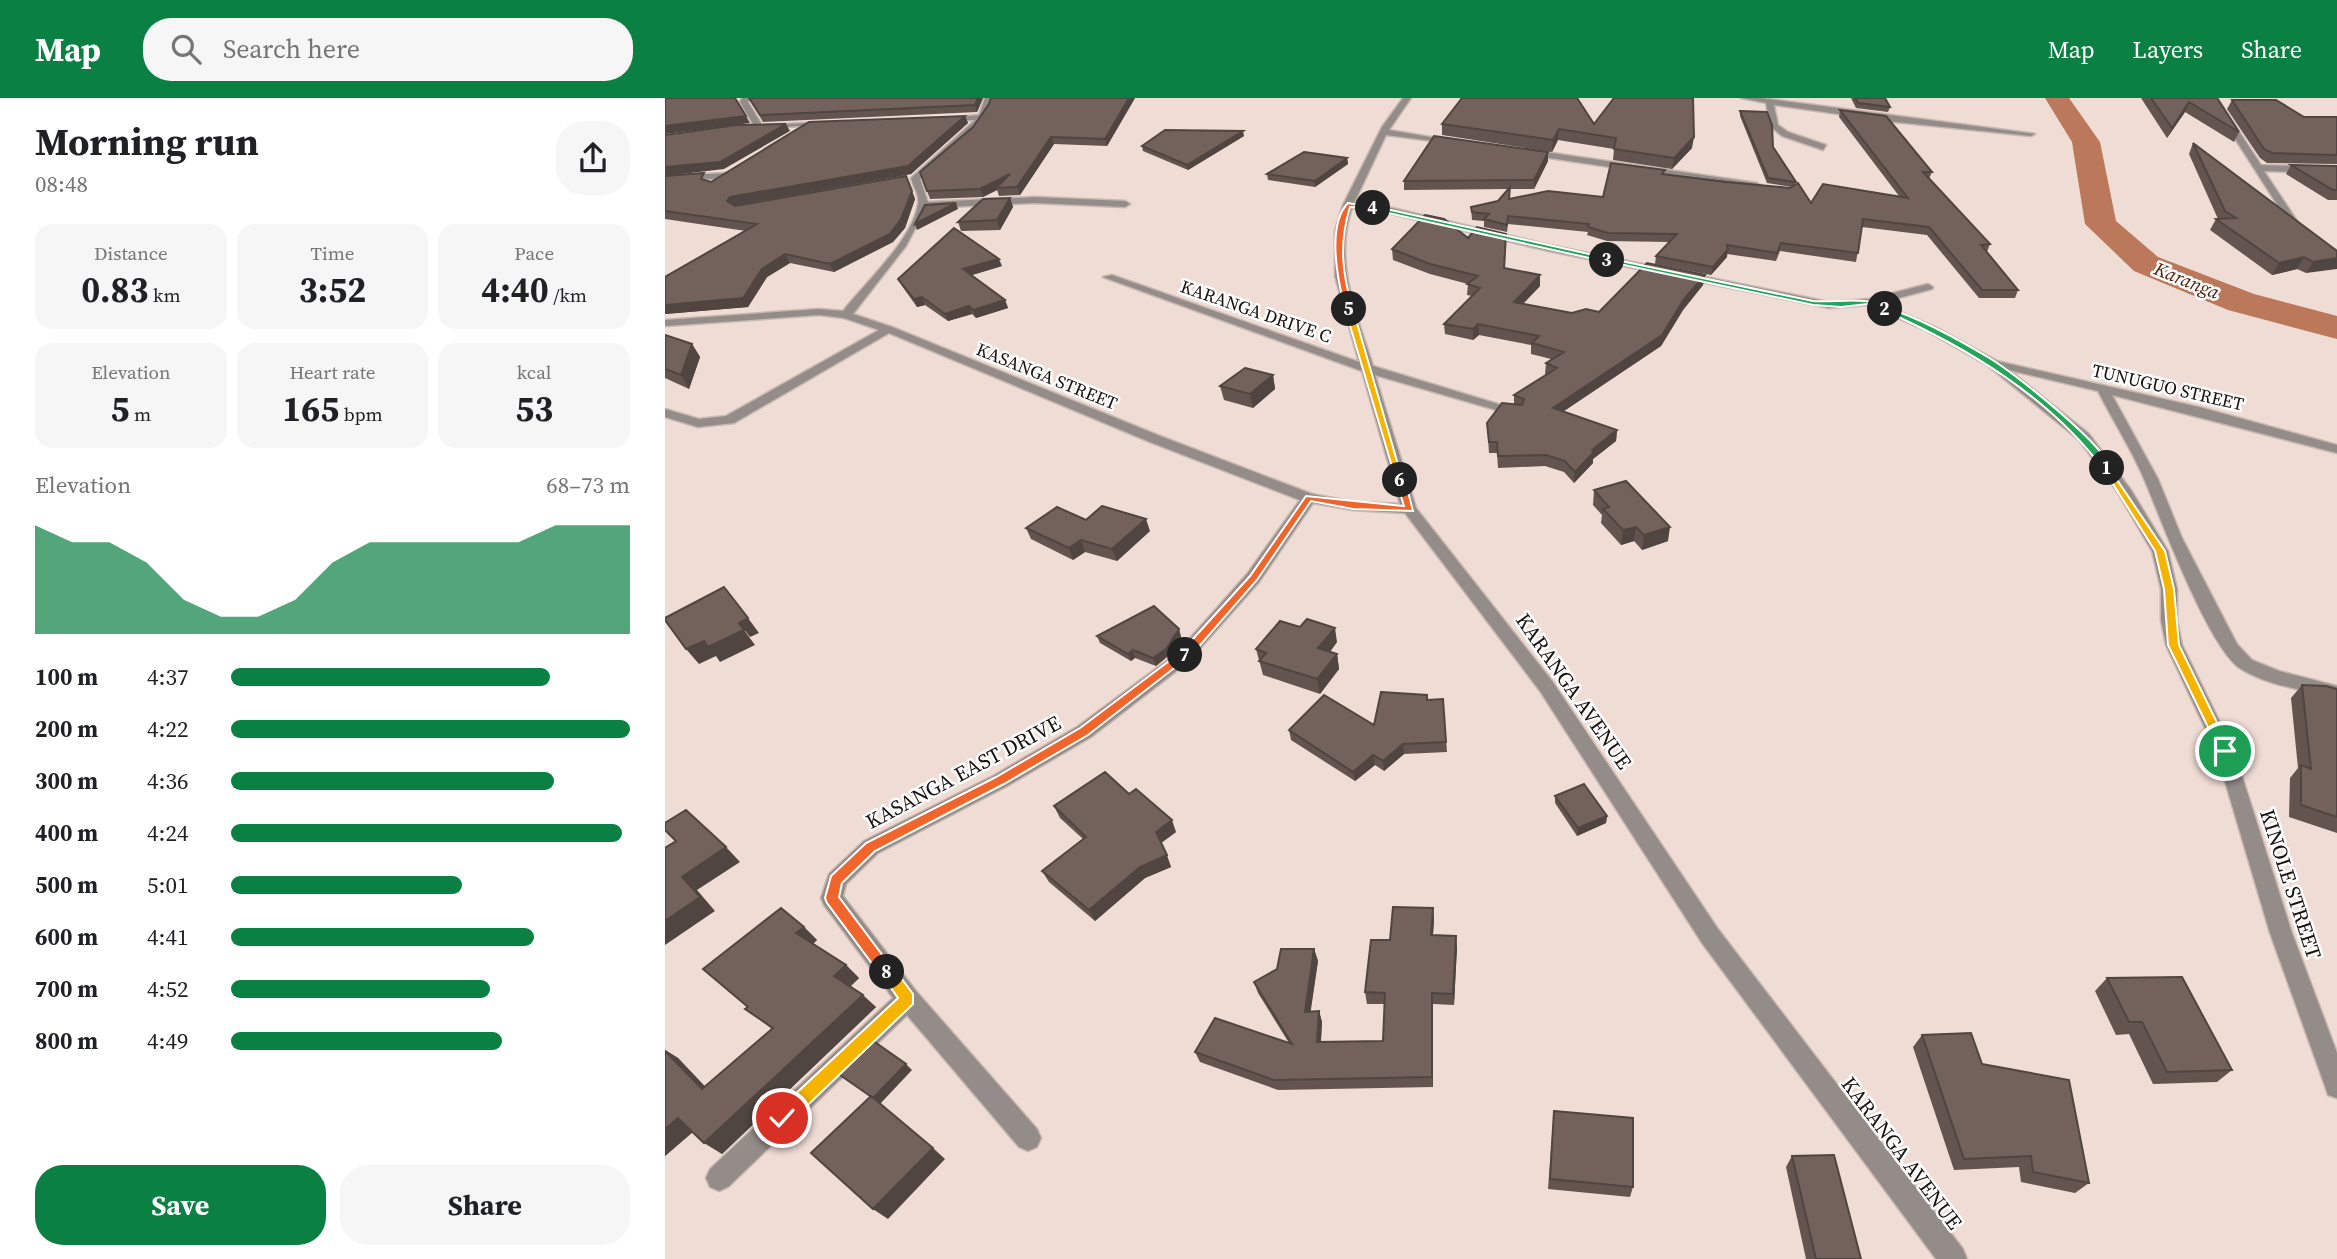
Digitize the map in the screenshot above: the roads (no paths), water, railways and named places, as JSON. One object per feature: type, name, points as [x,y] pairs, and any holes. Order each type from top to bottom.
[{"type":"street","points":[[746,98],[744,102],[754,127],[837,123]]},
{"type":"street","points":[[904,180],[915,178],[981,117],[989,106],[989,98]]},
{"type":"street","name":"KARANGA AVENUE","points":[[1407,98],[1398,107],[1348,205],[1340,231],[1340,276],[1409,509],[1546,686],[1710,936],[1953,1259]]},
{"type":"street","points":[[1745,98],[2031,134]]},
{"type":"street","points":[[1829,98],[1839,111]]},
{"type":"street","points":[[2213,98],[2297,229],[2337,256]]},
{"type":"street","points":[[1770,102],[1774,126],[1785,134],[1823,147]]},
{"type":"street","points":[[929,119],[981,117]]},
{"type":"street","points":[[791,139],[811,124]]},
{"type":"street","points":[[1386,132],[1467,143]]},
{"type":"street","points":[[1520,151],[1762,186]]},
{"type":"street","points":[[2256,168],[2337,170]]},
{"type":"street","points":[[713,185],[735,170]]},
{"type":"street","points":[[665,179],[725,175]]},
{"type":"street","points":[[846,315],[915,228],[923,205],[922,192],[915,178]]},
{"type":"street","points":[[923,205],[1035,200],[1125,204]]},
{"type":"street","points":[[1348,205],[1392,211],[1549,248],[1813,303],[1841,305],[1869,302],[1927,288]]},
{"type":"street","name":"KARANGA DRIVE C","points":[[1108,277],[1366,368],[1515,411]]},
{"type":"street","name":"KINOLE STREET","points":[[1869,302],[1931,329],[1991,362],[2084,437],[2124,490],[2160,551],[2169,589],[2174,645],[2225,751],[2281,933],[2337,1086]]},
{"type":"street","name":"KASANGA STREET","points":[[665,323],[778,313],[846,315],[888,329],[1142,434],[1309,498],[1353,506],[1409,509]]},
{"type":"street","points":[[665,413],[698,423],[729,420],[888,329]]},
{"type":"street","name":"TUNUGUO STREET","points":[[1991,362],[2203,412],[2337,449]]},
{"type":"street","points":[[2103,389],[2151,478],[2174,538],[2230,648],[2246,664],[2275,676],[2337,692]]},
{"type":"street","name":"KASANGA EAST DRIVE","points":[[1028,1138],[908,999],[832,898],[836,880],[871,847],[1000,781],[1084,732],[1182,658],[1253,578],[1309,498]]},
{"type":"street","points":[[719,1178],[908,999]]},
{"type":"waterway","name":"Karanga","points":[[2057,98],[2086,142],[2101,224],[2146,264],[2241,302],[2337,328]]}]
